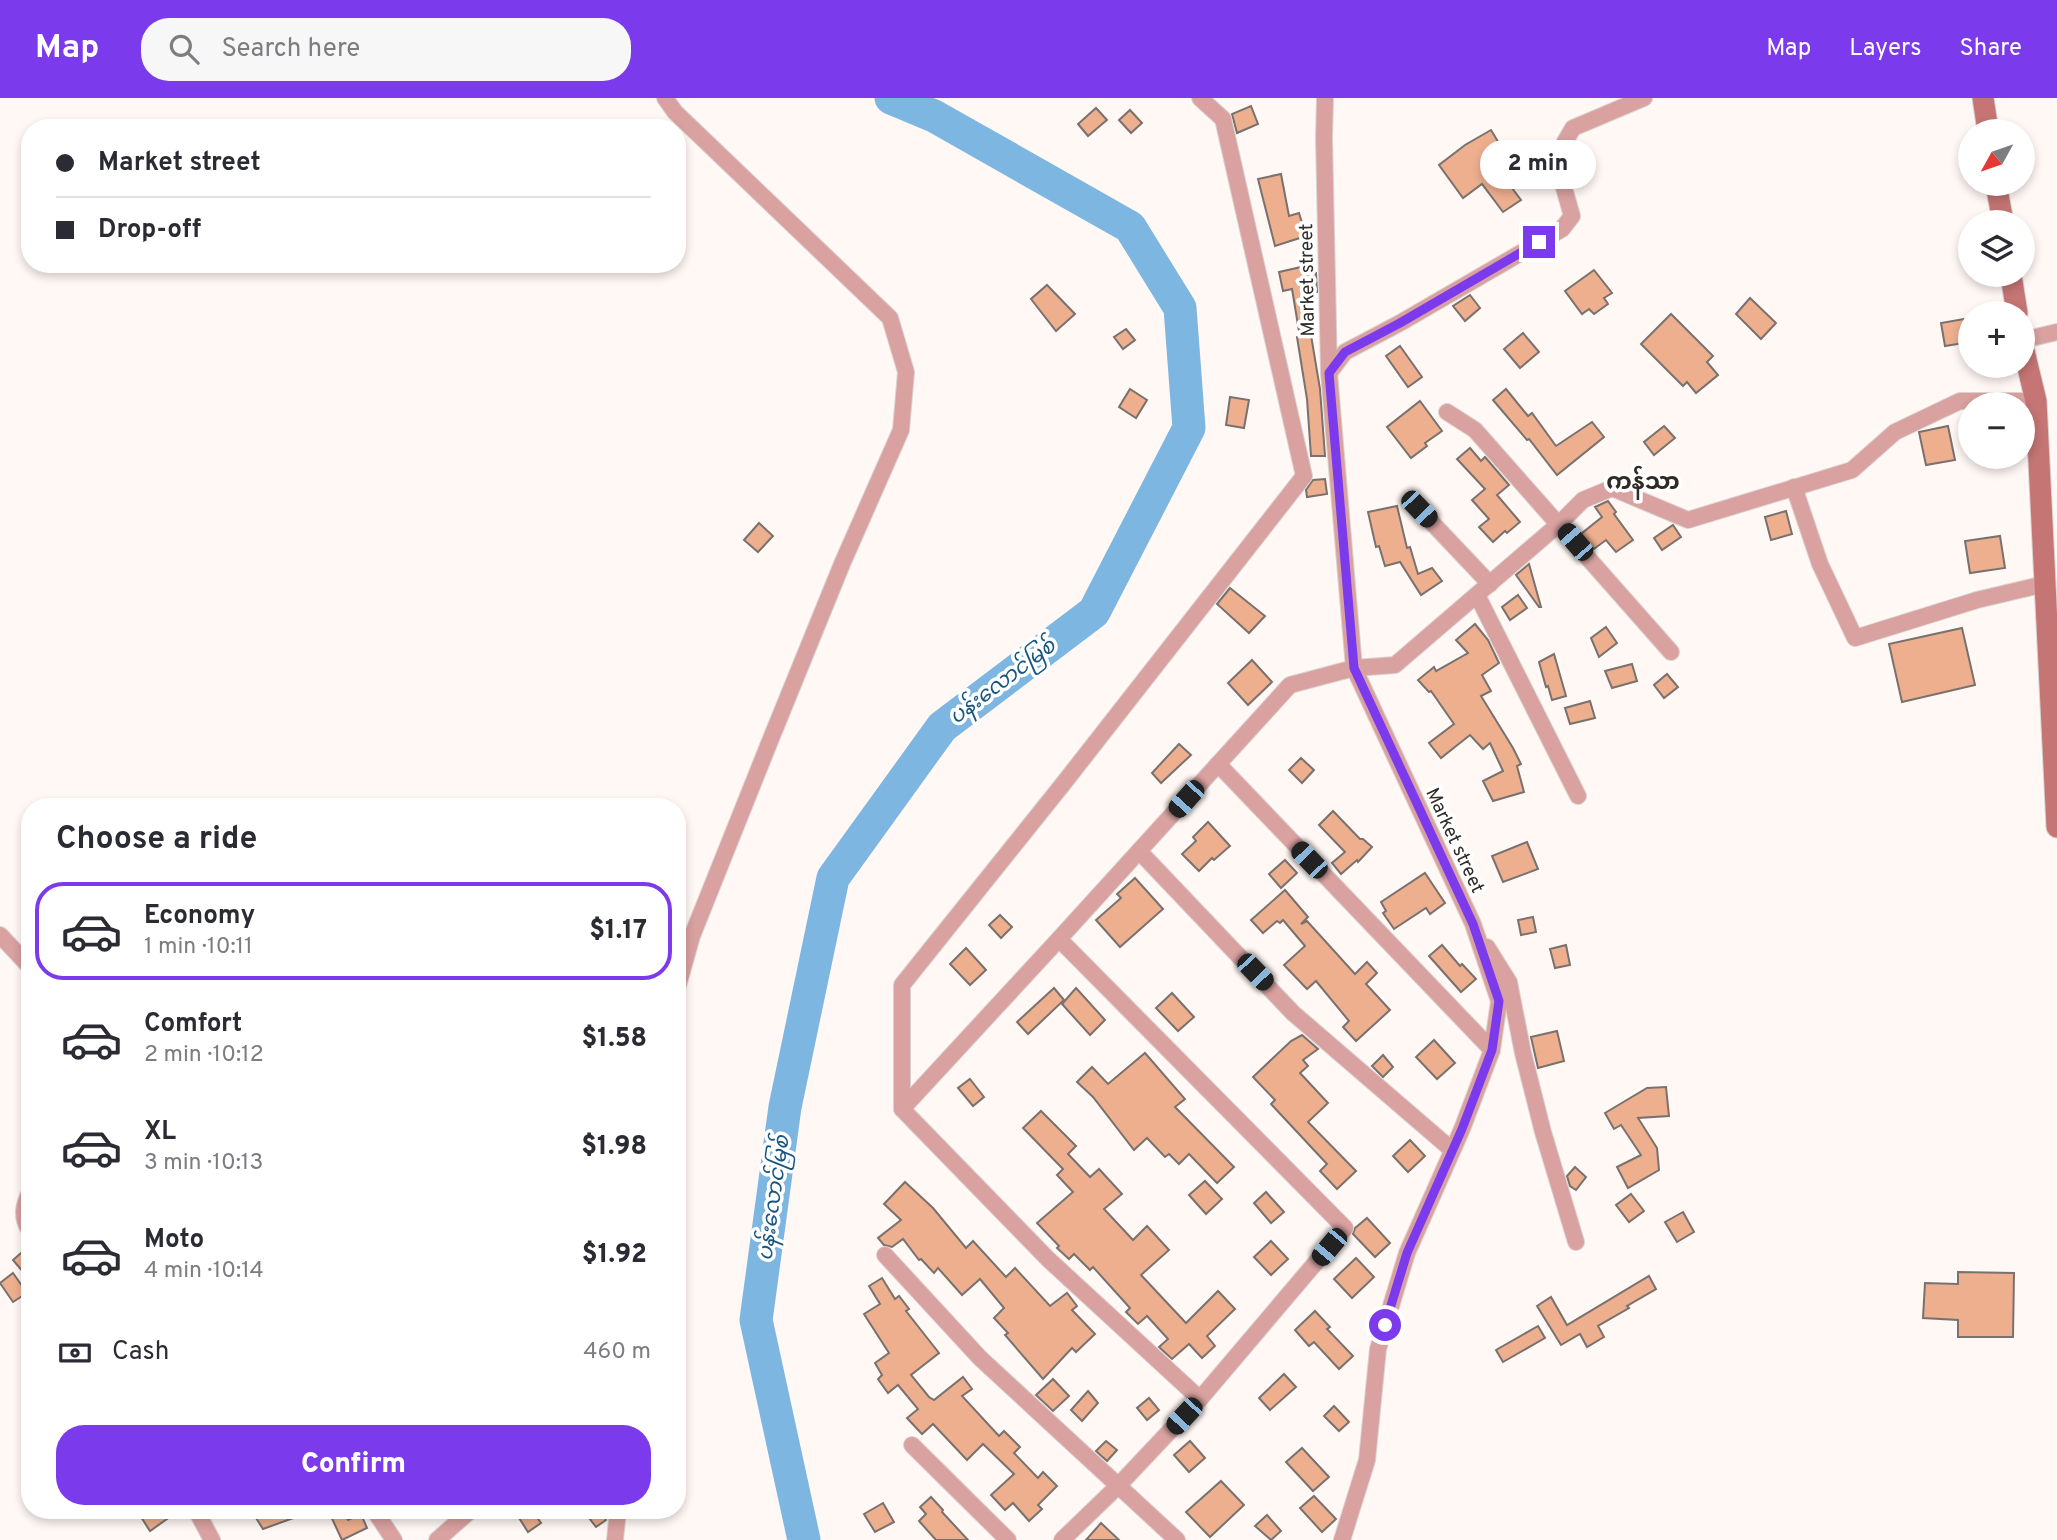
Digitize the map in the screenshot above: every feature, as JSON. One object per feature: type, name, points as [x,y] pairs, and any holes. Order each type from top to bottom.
[{"type":"street","points":[[665,98],[682,119]]},
{"type":"street","points":[[1200,98],[1223,119]]},
{"type":"street","points":[[1200,1399],[1048,1259],[902,1109],[902,985],[1304,477],[1223,119],[1215,98]]},
{"type":"street","name":"Market street","points":[[1325,98],[1329,373],[1354,668],[1473,924],[1499,1001],[1492,1050],[1407,1253],[1378,1349],[1367,1460],[1342,1540]]},
{"type":"street","points":[[1329,373],[1345,352],[1562,229],[1572,216],[1562,181],[1559,152],[1573,128],[1644,98]]},
{"type":"street","points":[[1983,98],[1986,119]]},
{"type":"street","points":[[686,123],[890,318],[906,372],[901,430],[842,564],[692,936],[686,957]]},
{"type":"street","points":[[2035,337],[2057,332]]},
{"type":"street","points":[[2030,378],[2036,401],[2057,828]]},
{"type":"street","points":[[902,1109],[1290,685],[1354,668],[1395,665],[1559,524],[1583,500],[1612,488],[1688,520],[1852,470],[1895,432],[1960,401],[2036,401]]},
{"type":"street","points":[[1447,412],[1475,430],[1671,652]]},
{"type":"street","points":[[1794,487],[1820,564],[1855,638],[1977,600],[2045,584]]},
{"type":"street","points":[[1419,509],[1483,589],[1578,796]]},
{"type":"street","points":[[1217,764],[1492,1050]]},
{"type":"street","points":[[1139,851],[1293,1013],[1452,1150]]},
{"type":"street","points":[[1473,924],[1509,982],[1543,1132],[1576,1242]]},
{"type":"street","points":[[0,935],[21,957]]},
{"type":"street","points":[[1059,939],[1345,1227],[1200,1399],[1118,1486],[1062,1540]]},
{"type":"street","points":[[885,1255],[980,1358],[1177,1540]]},
{"type":"street","points":[[912,1445],[1008,1540]]},
{"type":"street","points":[[201,1519],[212,1540]]},
{"type":"street","points":[[380,1519],[394,1540]]},
{"type":"street","points":[[437,1540],[461,1519]]},
{"type":"street","points":[[615,1540],[617,1519]]},
{"type":"building","points":[[1251,106],[1258,124],[1237,133],[1232,114]]},
{"type":"building","points":[[1096,108],[1107,120],[1088,136],[1078,124]]},
{"type":"building","points":[[1130,110],[1142,123],[1131,133],[1119,120]]},
{"type":"building","points":[[1491,130],[1512,165],[1500,172],[1521,200],[1503,212],[1482,184],[1463,198],[1439,165]]},
{"type":"building","points":[[1281,174],[1289,216],[1299,213],[1306,236],[1275,246],[1258,179]]},
{"type":"building","points":[[1301,267],[1303,273],[1316,273],[1317,292],[1309,292],[1316,328],[1299,331],[1292,289],[1283,291],[1279,272]]},
{"type":"building","points":[[1594,270],[1612,293],[1604,298],[1608,304],[1594,314],[1589,309],[1582,314],[1565,291]]},
{"type":"building","points":[[1047,285],[1075,314],[1056,331],[1031,299]]},
{"type":"building","points":[[1470,295],[1480,308],[1465,321],[1453,306]]},
{"type":"building","points":[[1750,298],[1776,323],[1761,339],[1736,314]]},
{"type":"building","points":[[1671,314],[1713,356],[1707,362],[1718,375],[1696,393],[1687,382],[1683,386],[1641,344]]},
{"type":"building","points":[[1958,320],[1958,344],[1945,346],[1941,323]]},
{"type":"building","points":[[1126,329],[1135,340],[1123,349],[1114,337]]},
{"type":"building","points":[[1523,333],[1539,352],[1520,368],[1504,349]]},
{"type":"building","points":[[1311,335],[1320,389],[1325,456],[1311,456],[1307,399],[1297,337]]},
{"type":"building","points":[[1400,346],[1422,377],[1408,387],[1386,356]]},
{"type":"building","points":[[1130,389],[1147,400],[1136,418],[1119,407]]},
{"type":"building","points":[[1506,389],[1528,416],[1532,413],[1556,446],[1592,422],[1604,437],[1557,475],[1493,400]]},
{"type":"building","points":[[1230,397],[1249,400],[1244,428],[1226,425]]},
{"type":"building","points":[[1420,401],[1442,431],[1425,443],[1427,446],[1411,458],[1387,427]]},
{"type":"building","points":[[1664,426],[1675,438],[1654,455],[1644,442]]},
{"type":"building","points":[[1948,426],[1955,460],[1926,465],[1919,432]]},
{"type":"building","points":[[1470,448],[1481,461],[1485,457],[1509,485],[1497,495],[1520,522],[1493,542],[1479,527],[1489,519],[1472,500],[1485,489],[1457,459]]},
{"type":"building","points":[[1325,479],[1327,494],[1307,497],[1306,490],[1313,480]]},
{"type":"building","points":[[1608,501],[1633,540],[1616,552],[1606,540],[1594,549],[1581,534],[1602,517],[1595,507]]},
{"type":"building","points":[[1397,506],[1407,548],[1410,547],[1418,574],[1432,568],[1442,581],[1421,595],[1400,562],[1385,566],[1379,546],[1376,547],[1368,512]]},
{"type":"building","points":[[1786,511],[1792,534],[1771,540],[1765,517]]},
{"type":"building","points":[[759,523],[773,536],[758,552],[744,540]]},
{"type":"building","points":[[1673,525],[1681,537],[1662,550],[1654,538]]},
{"type":"building","points":[[2000,536],[2005,568],[1970,573],[1965,541]]},
{"type":"building","points":[[1529,564],[1541,607],[1516,575]]},
{"type":"building","points":[[1230,588],[1265,616],[1249,633],[1217,604]]},
{"type":"building","points":[[1518,595],[1527,608],[1510,620],[1502,607]]},
{"type":"building","points":[[1475,624],[1488,640],[1499,663],[1482,675],[1491,691],[1481,696],[1521,764],[1517,766],[1524,792],[1493,801],[1483,781],[1503,771],[1490,743],[1483,749],[1470,735],[1441,758],[1429,743],[1454,724],[1431,691],[1418,680],[1434,667],[1436,671],[1468,653],[1456,640]]},
{"type":"building","points":[[1606,627],[1617,643],[1599,657],[1591,638]]},
{"type":"building","points":[[1962,628],[1975,685],[1902,702],[1889,644]]},
{"type":"building","points":[[1554,654],[1566,696],[1552,700],[1539,662]]},
{"type":"building","points":[[1252,660],[1272,682],[1248,705],[1228,683]]},
{"type":"building","points":[[1632,664],[1637,681],[1612,688],[1605,671]]},
{"type":"building","points":[[1667,674],[1678,687],[1664,698],[1654,685]]},
{"type":"building","points":[[1590,701],[1595,718],[1570,724],[1565,708]]},
{"type":"building","points":[[1179,744],[1191,755],[1161,783],[1152,773]]},
{"type":"building","points":[[1301,758],[1314,770],[1302,783],[1289,770]]},
{"type":"building","points":[[1333,811],[1360,839],[1372,847],[1358,862],[1357,860],[1341,874],[1332,863],[1345,852],[1319,825]]},
{"type":"building","points":[[1208,822],[1230,846],[1199,871],[1182,854],[1196,841],[1193,837]]},
{"type":"building","points":[[1527,842],[1538,869],[1503,882],[1492,856]]},
{"type":"building","points":[[1285,860],[1297,873],[1281,888],[1269,874]]},
{"type":"building","points":[[1425,873],[1445,903],[1430,914],[1426,908],[1394,929],[1383,913],[1386,911],[1381,902]]},
{"type":"building","points":[[1135,878],[1163,909],[1120,947],[1096,920],[1121,898],[1117,894]]},
{"type":"building","points":[[1285,890],[1308,917],[1301,924],[1307,921],[1355,974],[1367,962],[1377,973],[1366,984],[1390,1010],[1356,1041],[1343,1027],[1349,1021],[1316,981],[1307,989],[1284,965],[1305,946],[1283,920],[1280,923],[1277,921],[1263,933],[1251,920]]},
{"type":"building","points":[[1000,915],[1012,927],[1001,938],[989,925]]},
{"type":"building","points":[[1533,917],[1536,932],[1521,935],[1518,920]]},
{"type":"building","points":[[1442,945],[1460,966],[1462,964],[1476,979],[1461,992],[1429,956]]},
{"type":"building","points":[[1566,945],[1570,965],[1555,968],[1550,949]]},
{"type":"building","points":[[966,948],[986,970],[970,985],[950,964]]},
{"type":"building","points":[[1054,988],[1064,1000],[1028,1034],[1017,1022]]},
{"type":"building","points":[[1076,988],[1105,1020],[1090,1035],[1062,1004]]},
{"type":"building","points":[[1172,993],[1194,1017],[1178,1031],[1156,1008]]},
{"type":"building","points":[[1557,1031],[1564,1061],[1538,1068],[1531,1037]]},
{"type":"building","points":[[1302,1035],[1318,1049],[1303,1060],[1308,1066],[1300,1073],[1328,1103],[1308,1122],[1356,1171],[1337,1189],[1320,1171],[1327,1164],[1271,1104],[1275,1100],[1253,1077],[1291,1041]]},
{"type":"building","points":[[1434,1040],[1455,1063],[1437,1079],[1416,1057]]},
{"type":"building","points":[[1145,1053],[1185,1099],[1175,1107],[1234,1167],[1217,1183],[1189,1154],[1179,1164],[1169,1154],[1165,1157],[1147,1138],[1134,1150],[1093,1097],[1077,1082],[1092,1067],[1108,1084]]},
{"type":"building","points":[[1383,1055],[1393,1067],[1383,1077],[1372,1066]]},
{"type":"building","points":[[970,1079],[984,1097],[973,1106],[958,1088]]},
{"type":"building","points":[[1666,1087],[1669,1116],[1638,1118],[1657,1148],[1659,1170],[1628,1188],[1617,1167],[1641,1155],[1621,1125],[1614,1129],[1605,1113],[1647,1088]]},
{"type":"building","points":[[1041,1111],[1076,1146],[1068,1154],[1090,1177],[1099,1169],[1122,1194],[1104,1209],[1133,1240],[1147,1226],[1169,1250],[1141,1275],[1186,1323],[1218,1291],[1235,1309],[1207,1336],[1215,1346],[1202,1358],[1189,1344],[1172,1359],[1159,1347],[1168,1339],[1147,1316],[1138,1324],[1126,1312],[1130,1308],[1093,1267],[1090,1270],[1074,1254],[1069,1259],[1037,1223],[1073,1192],[1057,1175],[1063,1169],[1023,1128]]},
{"type":"building","points":[[1410,1140],[1425,1156],[1408,1172],[1393,1156]]},
{"type":"building","points":[[1575,1167],[1586,1177],[1576,1190],[1570,1186],[1567,1176]]},
{"type":"building","points":[[1205,1181],[1222,1199],[1206,1214],[1189,1195]]},
{"type":"building","points":[[905,1182],[933,1208],[966,1248],[973,1241],[1006,1277],[1015,1268],[1050,1306],[1067,1293],[1077,1306],[1072,1310],[1095,1334],[1076,1352],[1072,1348],[1043,1379],[994,1318],[1004,1308],[980,1279],[962,1295],[938,1268],[934,1273],[919,1260],[903,1239],[892,1247],[884,1245],[878,1238],[901,1220],[884,1204]]},
{"type":"building","points":[[1266,1192],[1284,1212],[1271,1223],[1254,1203]]},
{"type":"building","points":[[1631,1194],[1644,1211],[1629,1222],[1616,1205]]},
{"type":"building","points":[[1683,1212],[1694,1232],[1677,1242],[1665,1222]]},
{"type":"building","points":[[1367,1218],[1390,1243],[1375,1257],[1353,1234],[1355,1228]]},
{"type":"building","points":[[1271,1241],[1288,1259],[1271,1275],[1254,1257]]},
{"type":"building","points":[[21,1253],[21,1269],[13,1260]]},
{"type":"building","points":[[1356,1258],[1374,1277],[1352,1298],[1334,1279]]},
{"type":"building","points":[[1958,1272],[2014,1273],[2013,1337],[1958,1337],[1958,1320],[1923,1318],[1925,1283],[1958,1284]]},
{"type":"building","points":[[13,1273],[21,1284],[21,1297],[13,1302],[0,1283]]},
{"type":"building","points":[[1649,1276],[1656,1289],[1598,1326],[1604,1337],[1587,1347],[1580,1334],[1561,1345],[1537,1306],[1551,1297],[1567,1325]]},
{"type":"building","points":[[882,1278],[895,1299],[899,1296],[909,1309],[906,1311],[939,1353],[911,1375],[929,1397],[934,1400],[963,1377],[972,1389],[962,1396],[999,1436],[1004,1431],[1020,1447],[1014,1453],[1038,1478],[1043,1472],[1057,1486],[1038,1505],[1042,1509],[1029,1521],[1013,1503],[1005,1510],[991,1495],[1014,1474],[983,1444],[967,1460],[933,1424],[922,1434],[907,1418],[918,1409],[898,1385],[888,1393],[878,1379],[882,1375],[875,1363],[889,1353],[864,1314],[880,1304],[869,1286]]},
{"type":"building","points":[[1315,1311],[1330,1327],[1327,1329],[1353,1356],[1339,1369],[1314,1342],[1309,1346],[1295,1330]]},
{"type":"building","points":[[1538,1326],[1545,1338],[1503,1362],[1496,1350]]},
{"type":"building","points":[[1284,1374],[1296,1387],[1270,1410],[1259,1398]]},
{"type":"building","points":[[1053,1379],[1069,1396],[1053,1411],[1036,1395]]},
{"type":"building","points":[[1088,1391],[1098,1403],[1082,1421],[1071,1410]]},
{"type":"building","points":[[1149,1398],[1159,1410],[1147,1420],[1137,1408]]},
{"type":"building","points":[[1334,1406],[1349,1422],[1339,1431],[1324,1416]]},
{"type":"building","points":[[1106,1441],[1117,1450],[1107,1461],[1096,1451]]},
{"type":"building","points":[[1190,1441],[1205,1458],[1189,1472],[1174,1455]]},
{"type":"building","points":[[1302,1448],[1329,1477],[1313,1491],[1286,1462]]},
{"type":"building","points":[[1221,1481],[1244,1505],[1210,1537],[1186,1512]]},
{"type":"building","points":[[1314,1496],[1336,1519],[1322,1532],[1300,1508]]},
{"type":"building","points":[[931,1497],[968,1540],[936,1540],[919,1521],[926,1514],[920,1507]]},
{"type":"building","points":[[883,1503],[894,1522],[875,1532],[864,1514]]},
{"type":"building","points":[[1267,1515],[1281,1531],[1271,1540],[1255,1526]]},
{"type":"building","points":[[142,1519],[167,1519],[150,1531]]},
{"type":"building","points":[[257,1519],[291,1519],[263,1529]]},
{"type":"building","points":[[332,1519],[363,1519],[367,1528],[342,1540]]},
{"type":"building","points":[[520,1519],[538,1519],[541,1523],[528,1532]]},
{"type":"building","points":[[590,1519],[606,1519],[606,1520],[596,1527]]},
{"type":"building","points":[[1101,1523],[1119,1540],[1086,1540]]},
{"type":"waterway","name":"ပန်းလောင်မြစ်","points":[[804,1540],[756,1320],[785,1107],[833,878],[942,727],[1094,612],[1189,428],[1180,308],[1130,227],[934,116],[891,98]]},
{"type":"district","name":"ကန်သာ","points":[[1643,481]]},
{"type":"route","points":[[1385,1325],[1407,1253],[1462,1129],[1492,1050],[1499,1001],[1473,924],[1354,668],[1329,373],[1345,352],[1539,242]]}]
